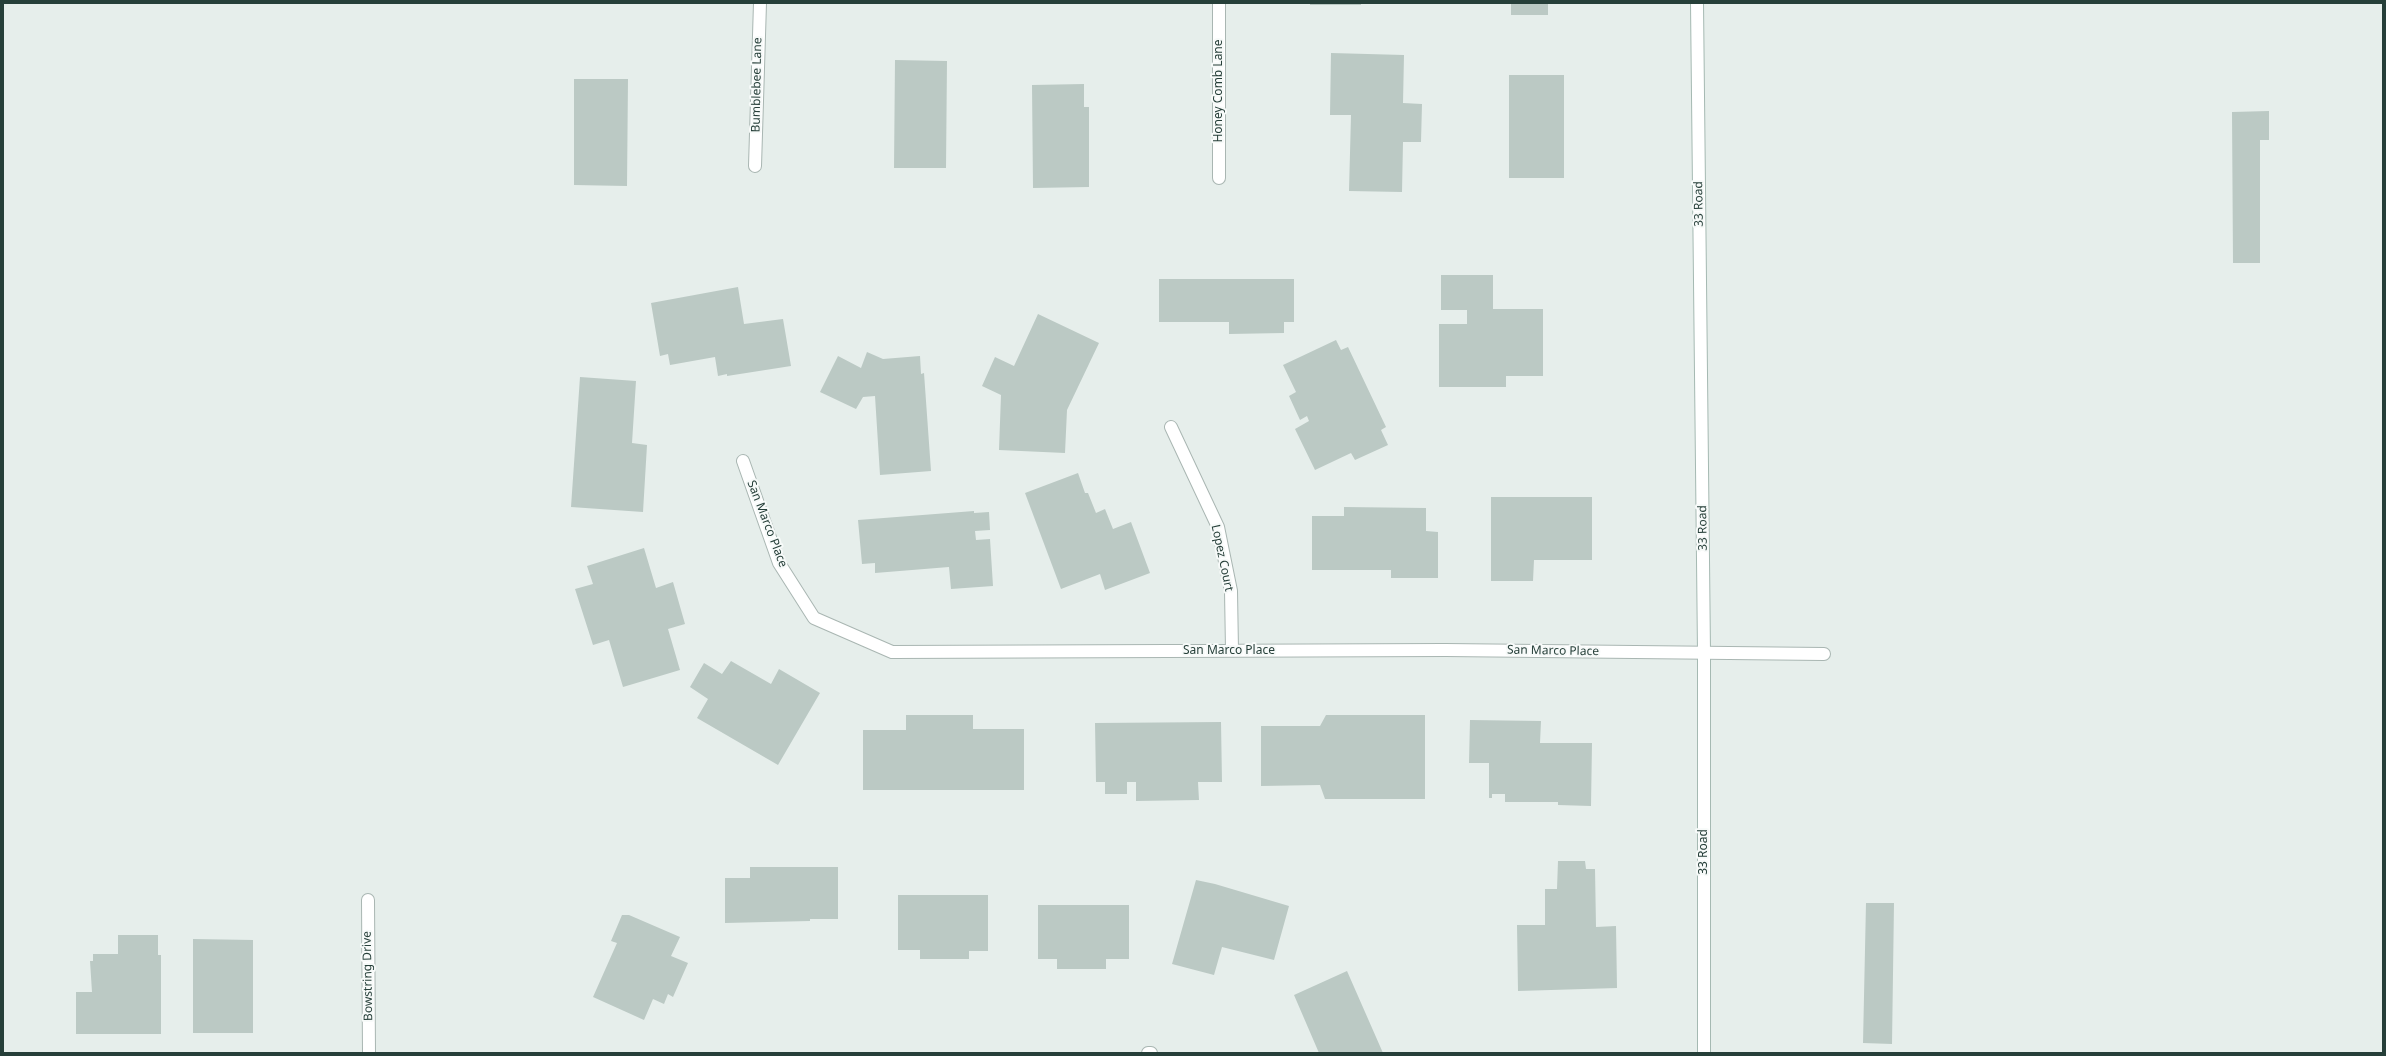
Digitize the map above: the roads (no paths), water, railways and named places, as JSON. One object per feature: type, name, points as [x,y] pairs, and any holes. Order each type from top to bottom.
[{"type":"street","name":"Bumblebee Lane","points":[[755,166],[760,3]]},
{"type":"street","name":"Honey Comb Lane","points":[[1218,178],[1219,3]]},
{"type":"street","name":"33 Road","points":[[1696,3],[1704,652],[1704,1053]]},
{"type":"street","name":"Lopez Court","points":[[1171,427],[1218,527],[1230,591],[1232,650]]},
{"type":"street","name":"San Marco Place","points":[[743,461],[779,563],[814,618],[892,652],[1232,650],[1824,654]]},
{"type":"street","name":"Bowstring Drive","points":[[368,900],[369,1053]]}]
